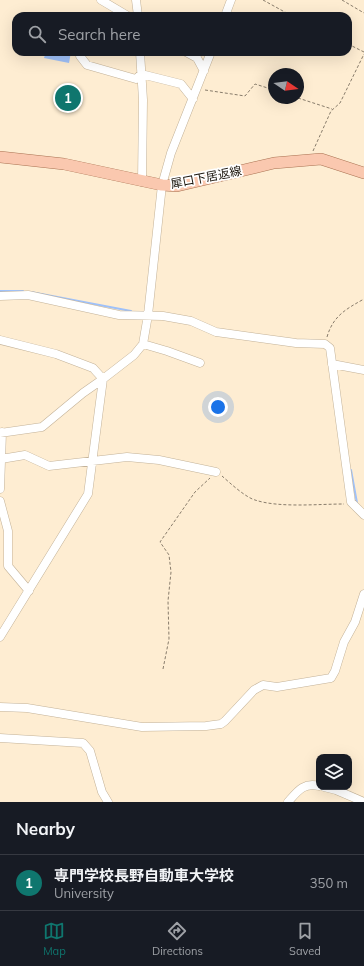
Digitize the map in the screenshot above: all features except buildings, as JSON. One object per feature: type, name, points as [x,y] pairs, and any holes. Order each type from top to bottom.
[{"type":"main road","name":"犀口下居返線","points":[[0,157],[64,164],[142,182],[177,186],[274,163],[321,159],[364,174]]},
{"type":"street","points":[[102,0],[122,12]]},
{"type":"street","points":[[226,12],[231,0]]},
{"type":"street","points":[[135,1],[137,12]]},
{"type":"street","points":[[80,56],[87,65],[136,79],[141,74]]},
{"type":"street","points":[[140,56],[142,182]]},
{"type":"street","points":[[193,56],[197,58],[204,71]]},
{"type":"street","points":[[0,489],[1,433],[42,427],[83,393],[134,355],[143,344],[148,316],[162,185],[171,153],[210,56]]},
{"type":"street","points":[[141,74],[181,84],[193,99]]},
{"type":"street","points":[[0,296],[28,295],[119,315],[148,316],[191,321],[216,332],[296,343],[325,344],[330,348],[335,364],[350,495],[353,504],[364,515]]},
{"type":"street","points":[[0,340],[56,354],[93,368],[103,379],[88,494],[0,637]]},
{"type":"street","points":[[143,344],[167,351],[200,364]]},
{"type":"street","points":[[335,364],[364,370]]},
{"type":"street","points":[[1,459],[25,455],[48,466],[127,457],[159,460],[216,472]]},
{"type":"street","points":[[0,501],[8,531],[8,566],[29,591]]},
{"type":"street","points":[[0,707],[27,708],[142,727],[206,726],[221,724],[236,711],[254,690],[263,685],[277,687],[331,678],[335,672],[344,642],[355,622],[364,594]]},
{"type":"street","points":[[0,738],[82,743],[87,746],[90,751],[102,792],[108,802]]},
{"type":"street","points":[[288,802],[301,788],[306,786],[316,786]]},
{"type":"street","points":[[336,790],[364,802]]},
{"type":"path","points":[[263,0],[285,12]]},
{"type":"path","points":[[342,0],[364,13]]},
{"type":"path","points":[[309,160],[333,109],[340,103],[364,53],[352,46]]},
{"type":"path","points":[[197,89],[245,96],[255,84],[268,88]]},
{"type":"path","points":[[304,100],[333,109]]},
{"type":"path","points":[[325,344],[330,325],[344,310],[364,299]]},
{"type":"path","points":[[163,669],[169,639],[168,601],[171,572],[169,555],[160,542],[195,492],[216,472],[254,500],[297,505],[353,504]]},
{"type":"water","points":[[45,56],[70,56],[69,63],[44,58]]},
{"type":"waterway","points":[[0,291],[23,291]]},
{"type":"waterway","points":[[31,292],[131,311]]},
{"type":"waterway","points":[[351,470],[357,503]]},
{"type":"place","name":"専門学校長野自動車大学校","points":[[68,98]]}]
